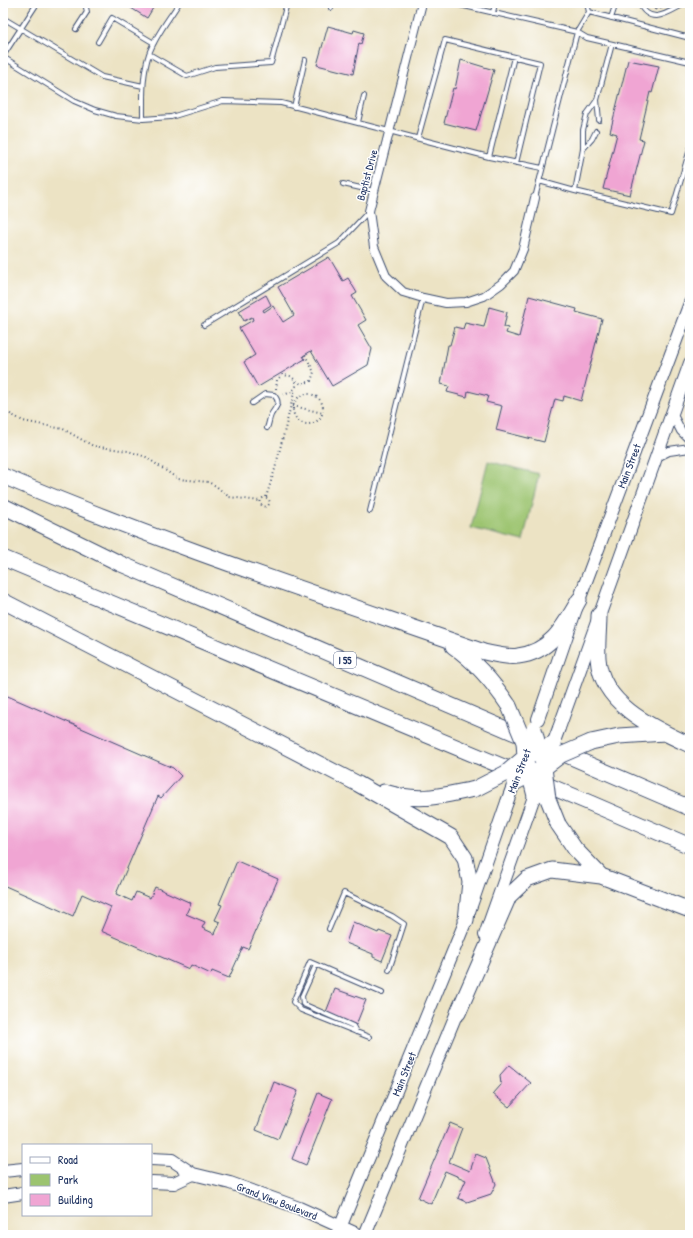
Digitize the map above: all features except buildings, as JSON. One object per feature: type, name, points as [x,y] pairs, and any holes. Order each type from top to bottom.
[{"type":"highway","points":[[3,476],[62,502],[207,557],[484,652],[517,656],[540,650],[552,641],[564,626],[579,600]]},
{"type":"highway","name":"I 55","points":[[3,506],[119,563],[690,808]]},
{"type":"highway","points":[[3,558],[690,846]]},
{"type":"highway","points":[[3,601],[358,784],[451,837],[466,858],[470,882],[466,920]]},
{"type":"highway","points":[[599,615],[598,660],[606,685],[626,710],[665,733],[690,745]]},
{"type":"highway","points":[[439,636],[465,654],[493,681],[508,706],[524,742],[525,757],[537,771],[558,824],[575,849],[601,876]]},
{"type":"highway","points":[[535,796],[539,751],[536,724]]},
{"type":"highway","points":[[514,782],[537,771],[561,755],[592,742],[619,736],[665,733]]},
{"type":"highway","points":[[358,784],[398,797],[423,799],[475,789],[506,772],[525,757],[554,743]]},
{"type":"highway","points":[[458,1013],[509,896],[527,879],[552,870],[601,876],[690,910]]},
{"type":"main road","name":"Main Street","points":[[339,1231],[466,920],[514,782],[525,757],[579,600],[690,303]]},
{"type":"main road","name":"Main Street","points":[[537,771],[554,743],[690,363]]},
{"type":"main road","points":[[366,1235],[458,1013],[535,796]]},
{"type":"main road","name":"Grand View Boulevard","points":[[152,1159],[172,1160],[193,1174],[230,1183],[299,1208],[339,1231],[359,1235]]},
{"type":"main road","points":[[3,1171],[22,1169]]},
{"type":"main road","points":[[152,1182],[174,1183],[193,1174]]},
{"type":"main road","points":[[3,1196],[22,1193]]},
{"type":"street","name":"Baptist Drive","points":[[422,3],[391,131],[369,211],[374,247],[386,276],[403,292],[446,303],[466,302],[484,296],[501,284],[514,271],[523,249],[535,198]]},
{"type":"street","points":[[672,413],[681,431],[690,440]]},
{"type":"street","points":[[657,457],[669,451],[690,448]]},
{"type":"lane","points":[[76,29],[87,12],[85,3]]},
{"type":"lane","points":[[142,119],[143,86],[149,54],[154,43],[179,3]]},
{"type":"lane","points":[[149,54],[187,76],[215,67],[271,63],[287,3]]},
{"type":"lane","points":[[451,3],[577,32],[587,38],[690,62]]},
{"type":"lane","points":[[470,3],[478,10]]},
{"type":"lane","points":[[493,13],[495,3]]},
{"type":"lane","points":[[535,198],[577,32],[589,12],[587,3]]},
{"type":"lane","points":[[611,18],[616,3]]},
{"type":"lane","points":[[639,3],[644,12],[651,16],[662,15],[686,3]]},
{"type":"lane","points":[[36,5],[3,57],[74,101],[95,110],[124,118],[142,119],[171,116],[223,101],[281,103],[489,157],[542,168]]},
{"type":"lane","points":[[589,12],[690,38]]},
{"type":"lane","points":[[3,18],[102,77],[143,86]]},
{"type":"lane","points":[[98,42],[112,18],[154,43]]},
{"type":"lane","points":[[418,138],[445,40],[540,63],[516,163]]},
{"type":"lane","points":[[575,191],[583,149],[583,130],[587,114],[597,100],[612,44]]},
{"type":"lane","points":[[489,157],[514,57]]},
{"type":"lane","points":[[294,107],[305,60]]},
{"type":"lane","points":[[358,122],[364,96]]},
{"type":"lane","points":[[597,100],[599,120]]},
{"type":"lane","points":[[583,149],[592,140],[596,131]]},
{"type":"lane","points":[[540,181],[575,191],[672,214],[690,149]]},
{"type":"lane","points":[[342,184],[374,191]]},
{"type":"lane","points":[[204,325],[339,243],[369,211]]},
{"type":"lane","points":[[370,511],[423,298]]},
{"type":"lane","points":[[252,403],[265,394],[270,394],[278,400],[278,405],[272,414],[267,428]]},
{"type":"lane","points":[[329,929],[344,893],[392,916],[404,924],[389,970]]},
{"type":"lane","points":[[369,1037],[302,1010],[293,1002],[310,962],[382,993]]},
{"type":"lane","points":[[316,965],[302,996],[303,1004],[353,1026],[356,1032]]},
{"type":"path","points":[[295,389],[286,395],[279,393],[275,387],[277,380],[282,375],[290,376],[295,381],[305,384],[313,379],[313,369],[305,354]]},
{"type":"path","points":[[3,410],[23,421],[63,429],[93,446],[128,450],[146,457],[178,479],[208,482],[216,486],[229,497],[260,501],[266,497],[275,469],[292,406],[295,381]]},
{"type":"path","points":[[312,394],[320,399],[323,413],[318,421],[305,424],[294,416],[292,406],[302,395],[312,394]]},
{"type":"path","points":[[292,406],[323,413]]},
{"type":"path","points":[[260,501],[261,505],[266,506],[269,503],[266,497]]},
{"type":"green space","points":[[488,461],[539,474],[523,541],[471,528]]}]
